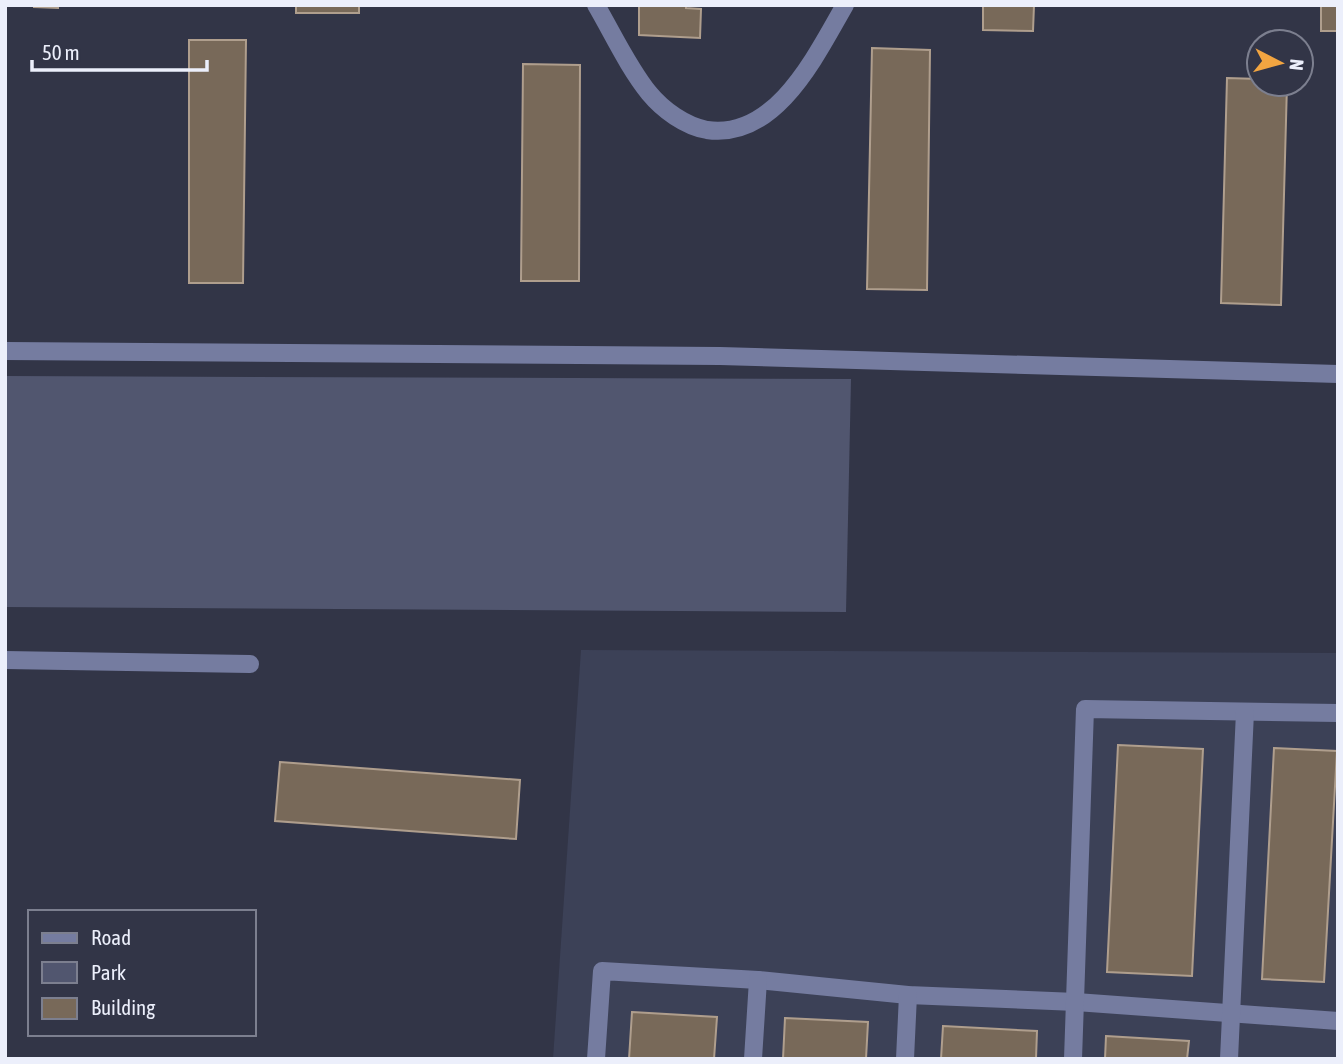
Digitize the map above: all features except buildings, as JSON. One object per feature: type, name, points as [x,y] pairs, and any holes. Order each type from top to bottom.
[{"type":"street","points":[[596,5],[650,94],[670,113],[696,128],[716,131],[737,130],[760,119],[790,93],[816,57],[845,5]]},
{"type":"street","points":[[5,351],[720,356],[1338,374]]},
{"type":"street","points":[[5,660],[250,664]]},
{"type":"street","points":[[1073,1059],[1085,709],[1338,713]]},
{"type":"street","points":[[1228,1059],[1245,712]]},
{"type":"street","points":[[596,1059],[602,971],[758,980],[908,995],[1076,1002],[1338,1021]]},
{"type":"street","points":[[752,1059],[758,980]]},
{"type":"street","points":[[905,1059],[908,995]]},
{"type":"shaded area","points":[[581,650],[1338,653],[1338,1059],[553,1059]]},
{"type":"green space","points":[[5,376],[851,379],[846,612],[5,607]]}]
